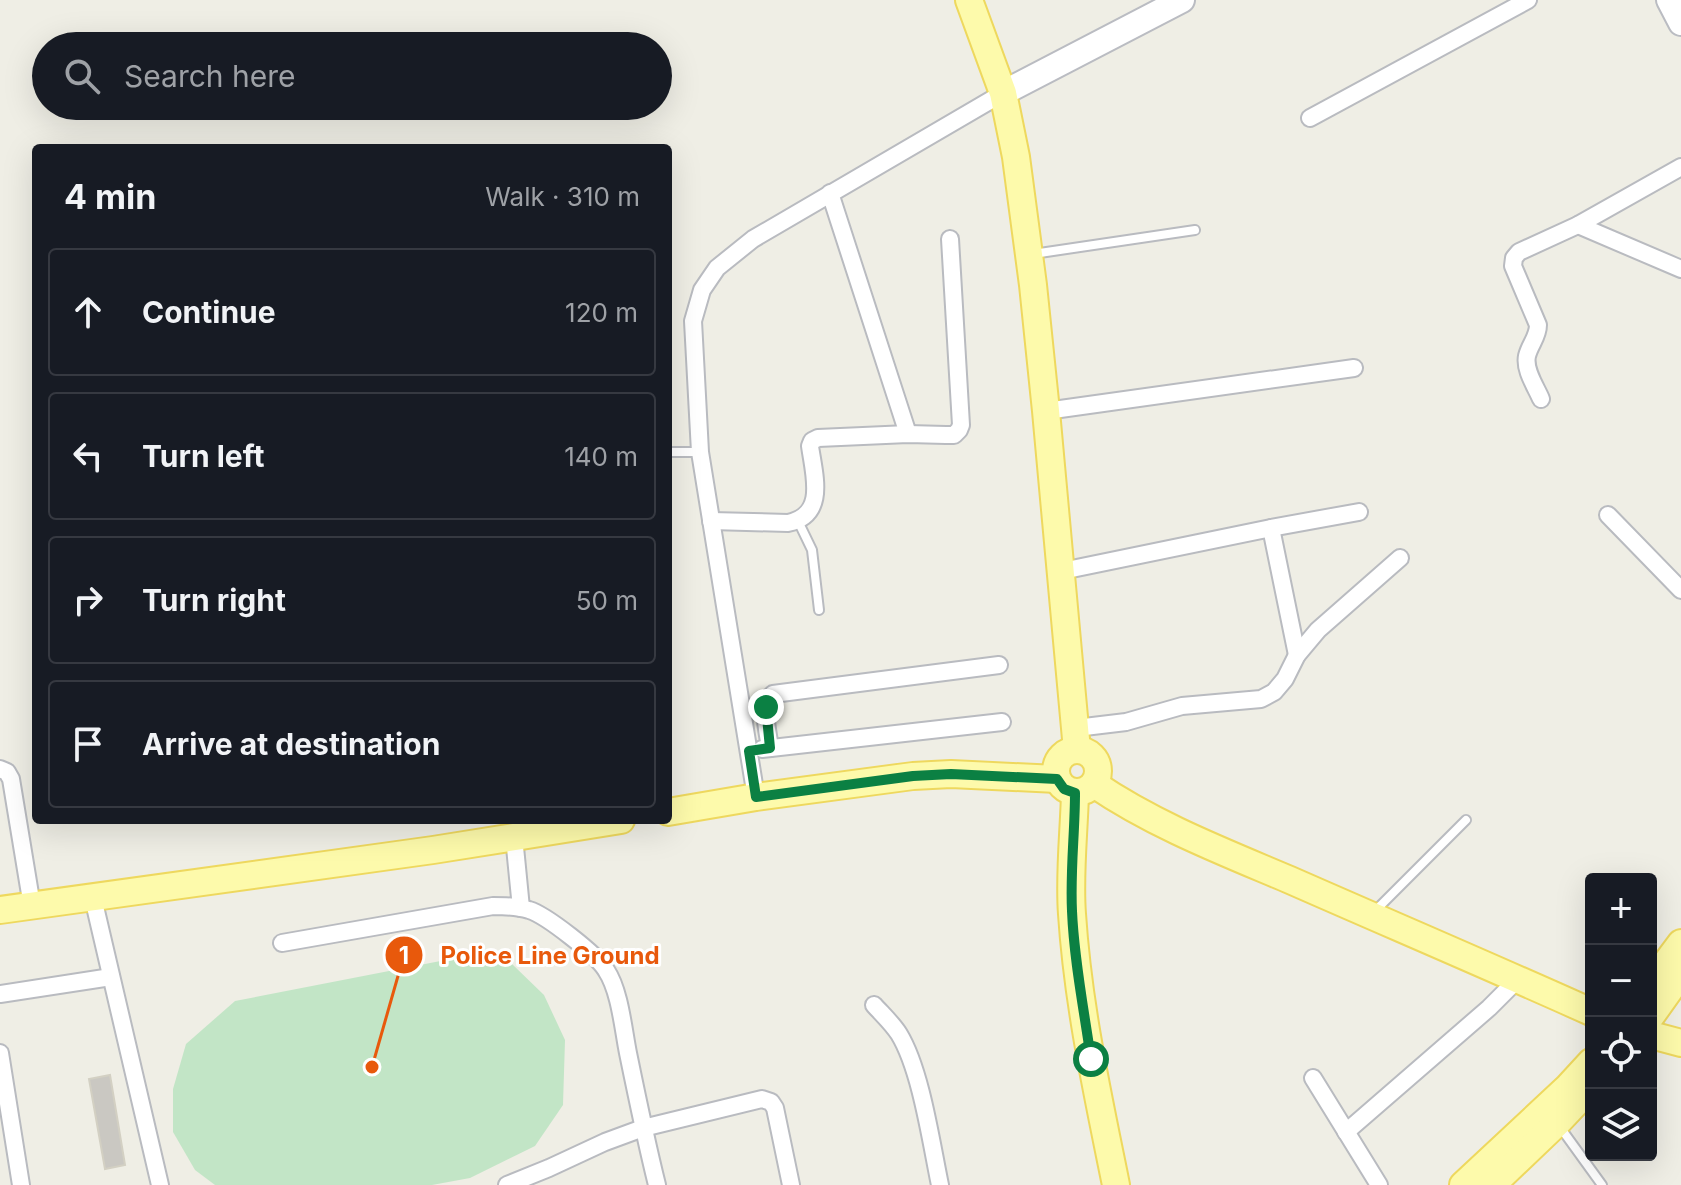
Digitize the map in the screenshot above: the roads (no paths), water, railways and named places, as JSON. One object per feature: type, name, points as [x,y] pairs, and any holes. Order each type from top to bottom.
[{"type":"main road","points":[[969,0],[1003,93],[1016,157],[1046,411],[1077,739],[1094,759],[1099,771],[1075,785]]},
{"type":"main road","points":[[1077,739],[1056,765],[1075,785],[1071,868],[1073,926],[1091,1059],[1116,1185]]},
{"type":"main road","points":[[672,811],[913,776],[951,774],[1075,785],[1122,803],[1585,1009]]},
{"type":"main road","points":[[0,910],[596,824]]},
{"type":"main road","points":[[1657,975],[1681,943]]},
{"type":"main road","points":[[1657,1008],[1681,974]]},
{"type":"main road","points":[[1657,1037],[1681,1043]]},
{"type":"main road","points":[[1463,1185],[1585,1069]]},
{"type":"main road","points":[[1492,1185],[1589,1089]]},
{"type":"street","points":[[756,797],[700,452],[693,321],[702,290],[717,268],[753,239],[1003,93],[1182,0]]},
{"type":"street","points":[[1310,118],[1528,0]]},
{"type":"street","points":[[1669,0],[1681,23]]},
{"type":"street","points":[[1541,399],[1527,364],[1527,355],[1538,335],[1538,325],[1513,266],[1514,258],[1519,252],[1578,225],[1681,167]]},
{"type":"street","points":[[830,193],[908,434]]},
{"type":"street","points":[[1578,225],[1681,269]]},
{"type":"street","points":[[711,521],[798,521],[807,514],[815,496],[810,446],[818,438],[954,435],[959,430],[950,239]]},
{"type":"street","points":[[1046,411],[1354,368]]},
{"type":"street","points":[[1062,571],[1359,512]]},
{"type":"street","points":[[1608,515],[1681,590]]},
{"type":"street","points":[[1271,528],[1297,655]]},
{"type":"street","points":[[1077,739],[1163,710],[1261,699],[1274,692],[1285,679],[1297,655],[1318,630],[1400,558]]},
{"type":"street","points":[[770,748],[766,707],[767,699],[773,694],[999,665]]},
{"type":"street","points":[[749,751],[1002,722]]},
{"type":"street","points":[[0,769],[7,772],[11,779],[32,906]]},
{"type":"street","points":[[514,837],[521,908]]},
{"type":"street","points":[[93,898],[160,1185]]},
{"type":"street","points":[[282,943],[493,906],[531,910],[545,917],[606,970],[618,1005],[657,1185]]},
{"type":"street","points":[[0,994],[111,977]]},
{"type":"street","points":[[1346,1132],[1518,979]]},
{"type":"street","points":[[874,1005],[892,1024],[908,1052],[940,1185]]},
{"type":"street","points":[[0,1053],[21,1185]]},
{"type":"street","points":[[1313,1078],[1379,1185]]},
{"type":"street","points":[[507,1185],[643,1128],[762,1099],[771,1102],[777,1118],[791,1185]]},
{"type":"lane","points":[[1029,255],[1195,230]]},
{"type":"lane","points":[[672,452],[700,452]]},
{"type":"lane","points":[[798,521],[812,550],[819,610]]},
{"type":"lane","points":[[1371,916],[1466,820]]},
{"type":"lane","points":[[1557,1123],[1602,1185]]},
{"type":"place","name":"Police Line Ground","points":[[372,1067]]}]
